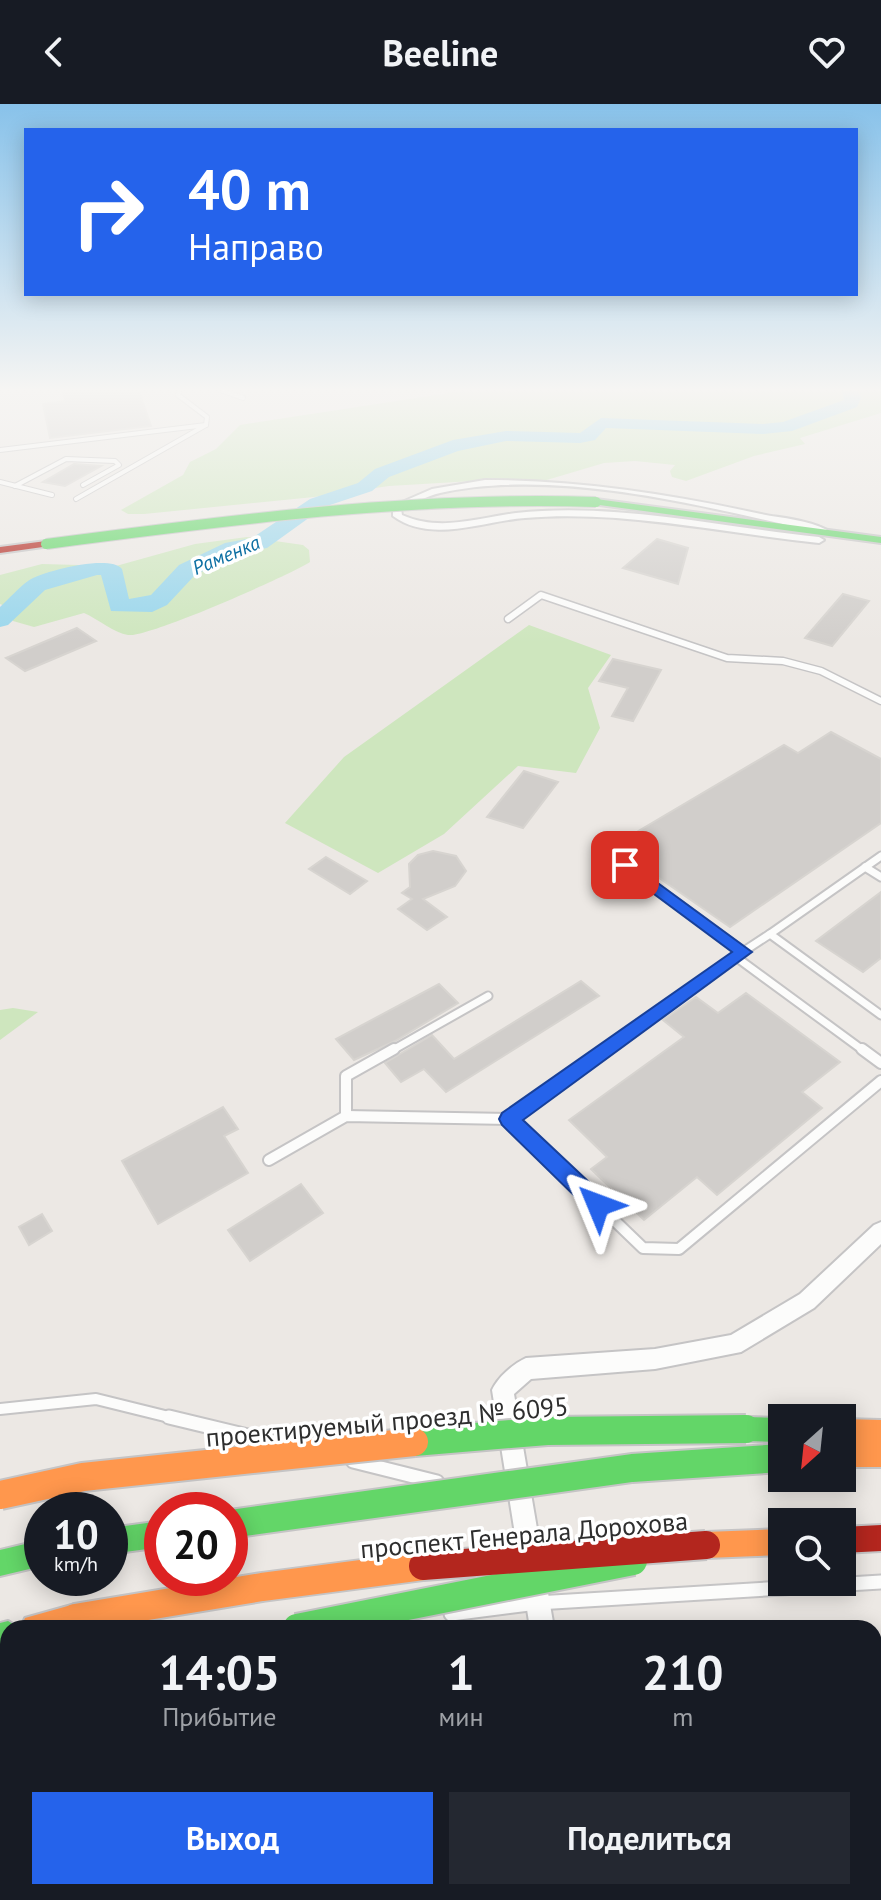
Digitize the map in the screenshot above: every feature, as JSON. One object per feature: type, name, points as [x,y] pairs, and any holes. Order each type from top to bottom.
[{"type":"main road","points":[[0,550],[411,500],[477,497],[596,502],[822,535],[881,540]]},
{"type":"main road","points":[[822,535],[881,550]]},
{"type":"main road","name":"проектируемый проезд № 6095","points":[[0,1495],[83,1477],[389,1444],[547,1431],[768,1430]]},
{"type":"main road","points":[[856,1431],[881,1432]]},
{"type":"main road","points":[[856,1454],[881,1454]]},
{"type":"main road","name":"проспект Генерала Дорохова","points":[[248,1521],[632,1468],[768,1459]]},
{"type":"main road","points":[[856,1539],[881,1538]]},
{"type":"main road","name":"проспект Генерала Дорохова","points":[[67,1620],[262,1587],[467,1560],[768,1543]]},
{"type":"main road","points":[[341,1620],[482,1594],[706,1545]]},
{"type":"main road","points":[[0,1563],[24,1557]]},
{"type":"street","points":[[454,485],[577,486],[678,499],[822,535],[592,514],[523,515],[423,528],[398,516],[396,508],[415,495],[454,485]]},
{"type":"street","points":[[540,1620],[503,1390],[526,1369],[655,1359],[734,1345],[807,1301],[881,1231]]},
{"type":"lane","points":[[15,486],[36,475]]},
{"type":"lane","points":[[83,485],[101,475]]},
{"type":"lane","points":[[76,499],[118,475]]},
{"type":"lane","points":[[0,482],[52,495]]},
{"type":"lane","points":[[508,619],[541,595],[727,658],[783,661],[821,671],[881,701]]},
{"type":"lane","points":[[269,1160],[346,1116],[509,1119],[881,856]]},
{"type":"lane","points":[[602,878],[625,865],[881,1063]]},
{"type":"lane","points":[[865,867],[881,877]]},
{"type":"lane","points":[[770,934],[881,1015]]},
{"type":"lane","points":[[346,1116],[346,1076],[488,996]]},
{"type":"lane","points":[[509,1119],[643,1248],[679,1249],[881,1081]]},
{"type":"lane","points":[[0,1409],[74,1399],[110,1402],[521,1503]]},
{"type":"lane","points":[[419,1620],[537,1603],[881,1582]]},
{"type":"green space","points":[[183,475],[564,475],[540,482],[473,481],[389,486],[314,497],[144,514],[128,514],[121,510]]},
{"type":"green space","points":[[671,475],[703,475],[686,481]]},
{"type":"green space","points":[[247,537],[303,545],[309,550],[310,562],[189,617],[128,635],[84,613],[34,627],[13,621],[12,609],[0,604],[0,575],[42,564],[116,566],[195,544]]},
{"type":"green space","points":[[529,625],[611,655],[588,688],[600,728],[576,773],[518,766],[444,834],[378,873],[285,823],[344,757]]},
{"type":"green space","points":[[13,1008],[38,1012],[0,1040],[0,1010]]},
{"type":"building","points":[[55,475],[85,475],[65,486],[43,482]]},
{"type":"building","points":[[657,539],[688,548],[678,584],[623,568]]},
{"type":"building","points":[[843,594],[869,601],[832,646],[805,638]]},
{"type":"building","points":[[77,628],[96,641],[25,671],[6,658]]},
{"type":"building","points":[[613,659],[661,670],[633,721],[612,716],[628,688],[599,681]]},
{"type":"building","points":[[831,732],[881,759],[881,823],[730,927],[613,846],[784,745],[798,753]]},
{"type":"building","points":[[524,771],[558,782],[523,828],[487,817]]},
{"type":"building","points":[[433,851],[456,856],[466,871],[455,886],[423,899],[447,917],[427,930],[398,909],[412,899],[402,893],[410,887],[409,864],[418,855]]},
{"type":"building","points":[[326,857],[367,881],[350,894],[309,869]]},
{"type":"building","points":[[881,892],[881,958],[863,972],[816,941]]},
{"type":"building","points":[[581,981],[599,996],[446,1092],[424,1069],[401,1082],[385,1063],[432,1035],[454,1059]]},
{"type":"building","points":[[439,984],[458,1003],[395,1041],[354,1060],[336,1039]]},
{"type":"building","points":[[746,993],[840,1062],[802,1092],[822,1108],[717,1195],[697,1177],[644,1220],[591,1169],[607,1157],[569,1120],[684,1037],[663,1020],[696,997],[718,1013]]},
{"type":"building","points":[[223,1107],[238,1129],[224,1136],[248,1173],[158,1224],[122,1161]]},
{"type":"building","points":[[301,1184],[323,1213],[250,1261],[228,1230]]},
{"type":"building","points":[[42,1214],[52,1231],[29,1245],[19,1227]]},
{"type":"waterway","name":"Раменка","points":[[0,620],[37,585],[96,568],[111,569],[119,606],[144,607],[159,600],[187,570],[233,548],[259,543],[317,503],[365,487],[380,475]]},
{"type":"traffic: fast","points":[[46,544],[252,517],[389,504],[527,500],[596,502]]},
{"type":"traffic: fast","points":[[596,502],[881,540]]},
{"type":"traffic: fast","points":[[746,1429],[768,1430]]},
{"type":"traffic: fast","points":[[414,1442],[547,1431],[746,1429]]},
{"type":"traffic: fast","points":[[248,1521],[632,1468],[768,1459]]},
{"type":"traffic: fast","points":[[128,1539],[144,1536]]},
{"type":"traffic: fast","points":[[0,1563],[24,1557]]},
{"type":"traffic: fast","points":[[337,1620],[633,1561]]},
{"type":"traffic: slow","points":[[856,1431],[881,1432]]},
{"type":"traffic: slow","points":[[0,1495],[83,1477],[414,1442]]},
{"type":"traffic: slow","points":[[856,1454],[881,1454]]},
{"type":"traffic: slow","points":[[706,1545],[768,1543]]},
{"type":"traffic: slow","points":[[75,1618],[262,1587],[423,1566]]},
{"type":"traffic: slow","points":[[67,1620],[75,1618]]},
{"type":"traffic: jam","points":[[0,550],[46,544]]},
{"type":"traffic: jam","points":[[856,1539],[881,1538]]},
{"type":"traffic: jam","points":[[423,1566],[706,1545]]},
{"type":"route","points":[[598,1205],[509,1119],[744,952],[625,865]]}]
